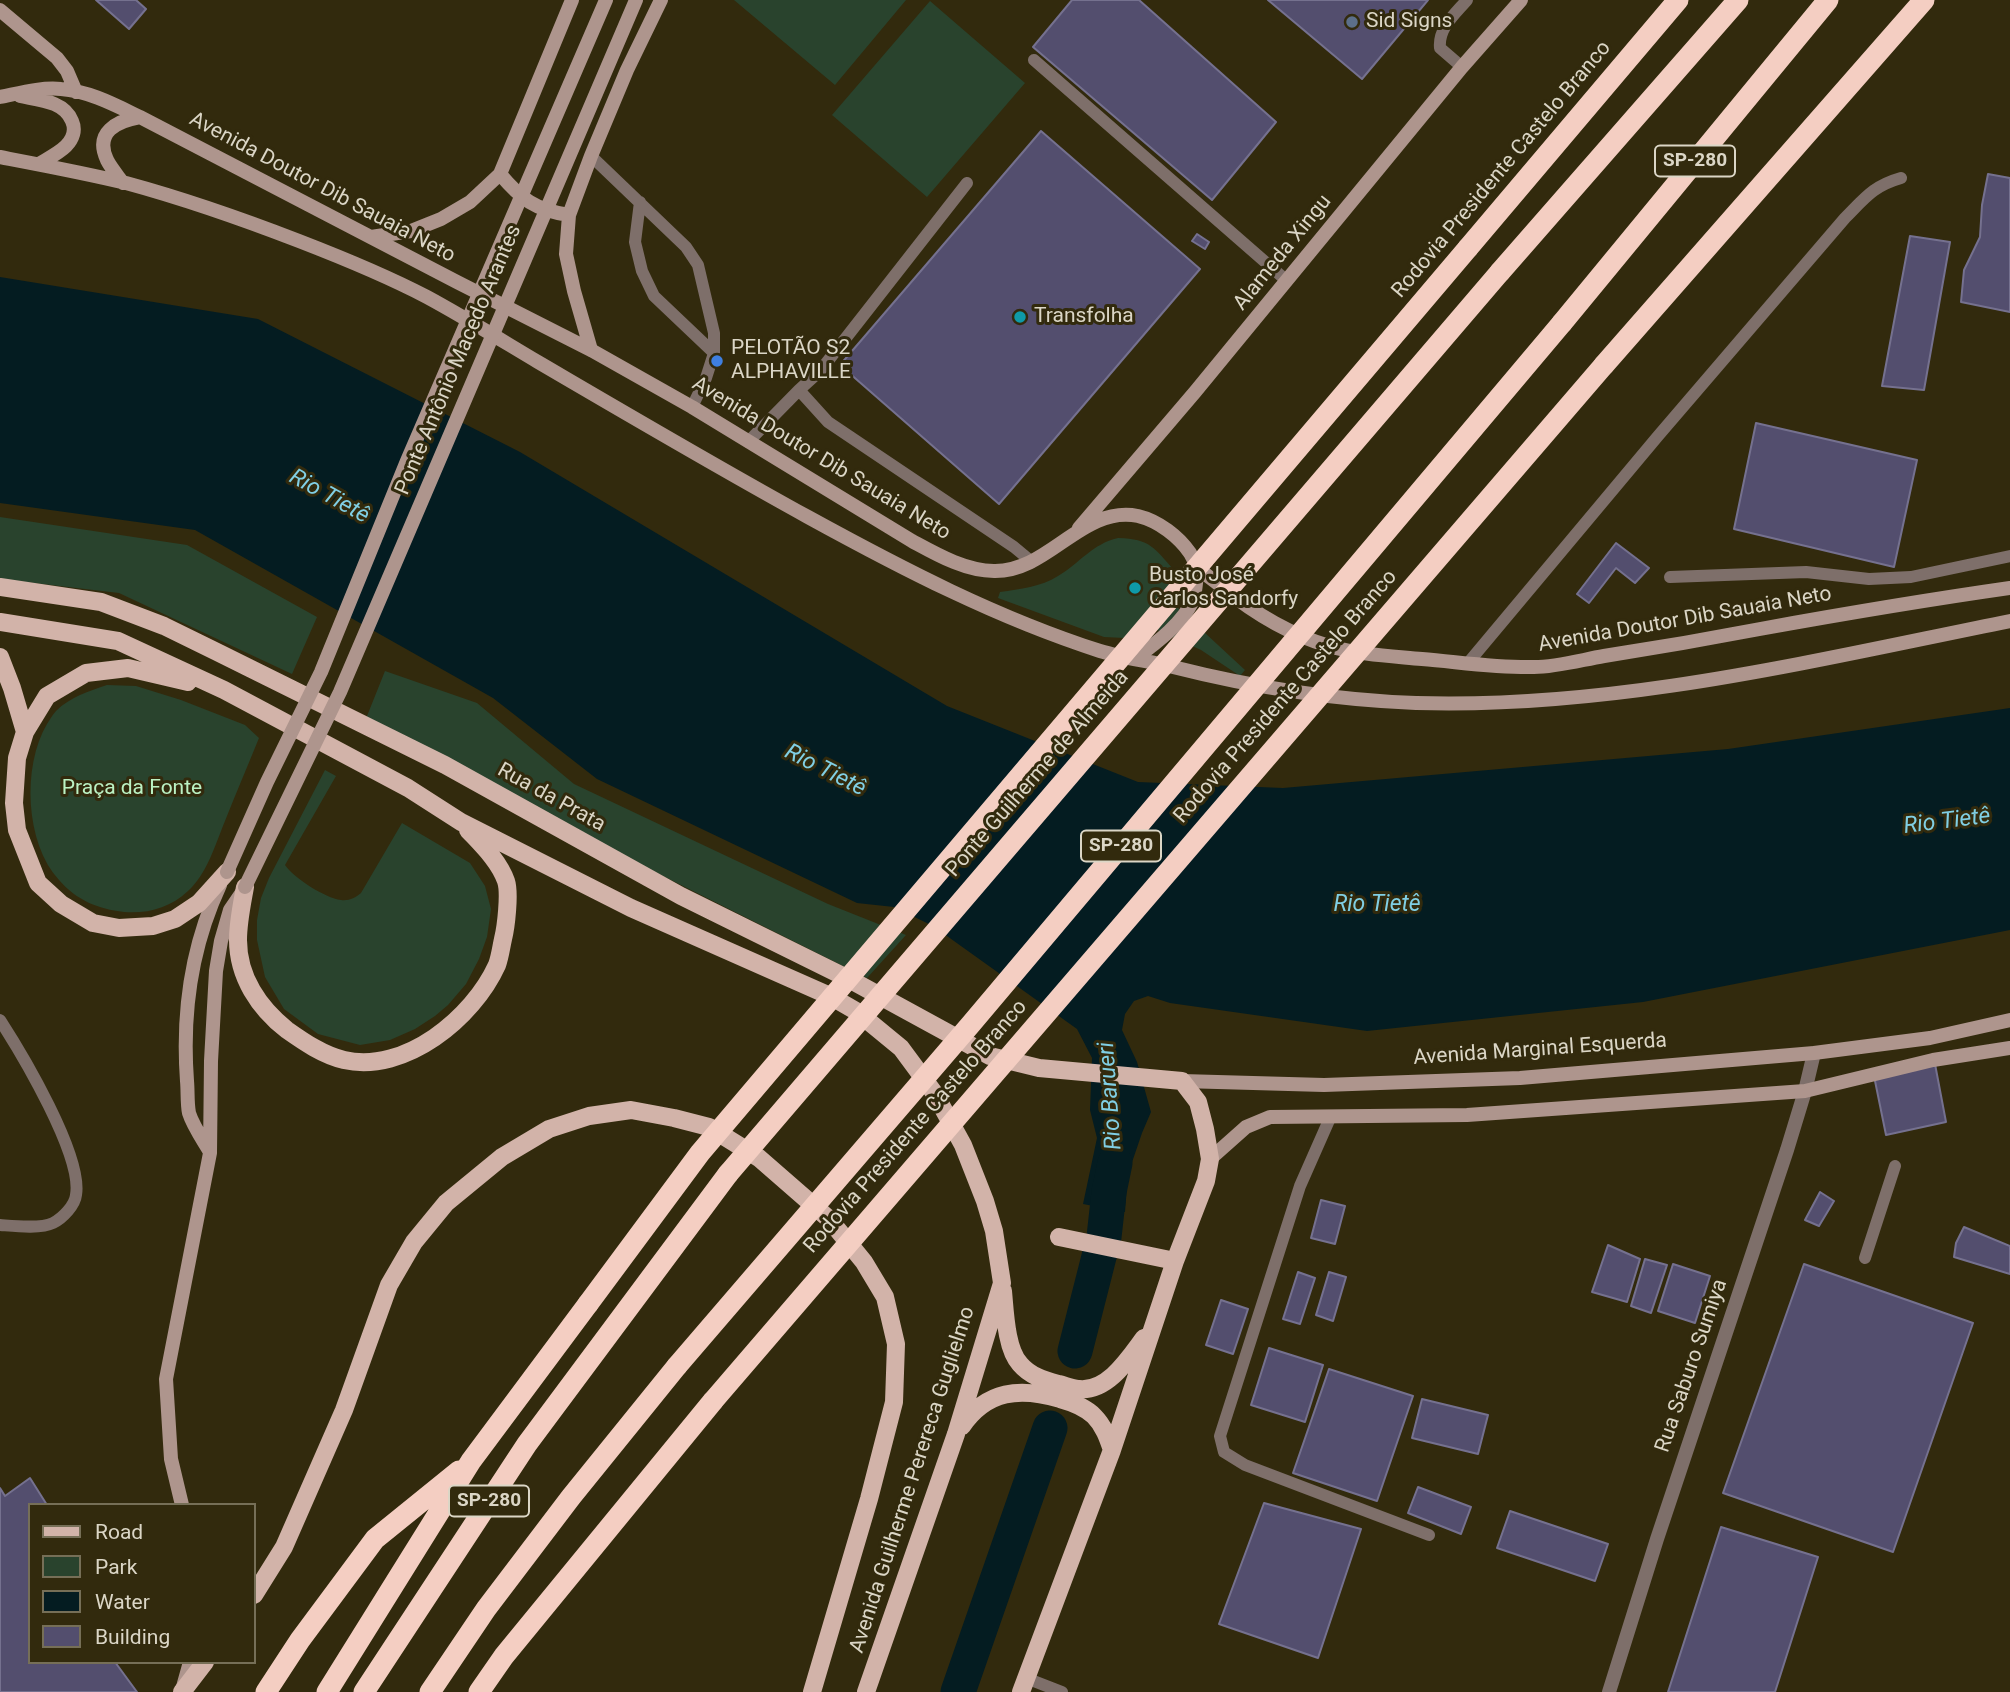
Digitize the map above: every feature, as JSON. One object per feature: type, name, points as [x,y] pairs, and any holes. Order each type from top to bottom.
[{"type":"highway","name":"Rodovia Presidente Castelo Branco","points":[[327,1692],[471,1461],[700,1153],[1678,0]]},
{"type":"highway","name":"Ponte Guilherme de Almeida","points":[[364,1692],[527,1444],[728,1174],[1500,272],[1738,0]]},
{"type":"highway","name":"Rodovia Presidente Castelo Branco","points":[[430,1692],[494,1599],[571,1497],[677,1366],[980,1013],[1562,323],[1828,0]]},
{"type":"highway","name":"Rodovia Presidente Castelo Branco","points":[[479,1692],[504,1656],[713,1401],[1604,365],[1924,0]]},
{"type":"highway","points":[[266,1692],[300,1640],[375,1539],[471,1461]]},
{"type":"main road","points":[[371,237],[411,231],[441,219],[470,202],[499,174],[572,0]]},
{"type":"main road","name":"Ponte Antônio Macedo Arantes","points":[[210,1153],[190,1115],[186,1064],[186,1007],[191,972],[211,906],[321,672],[407,461],[606,0]]},
{"type":"main road","name":"Ponte Antônio Macedo Arantes","points":[[182,1503],[171,1459],[166,1379],[210,1153],[211,1048],[216,971],[230,910],[245,887],[340,692],[636,0]]},
{"type":"main road","points":[[591,350],[566,254],[569,215],[627,70],[661,0]]},
{"type":"main road","name":"Alameda Xingu","points":[[1076,532],[1462,67],[1521,0]]},
{"type":"main road","points":[[0,10],[57,58],[76,92]]},
{"type":"main road","name":"Avenida Doutor Dib Sauaia Neto","points":[[6,95],[61,89],[102,99],[140,117],[591,350],[692,407],[912,541],[968,566],[992,571],[1012,569],[1032,562],[1076,532],[1101,520],[1118,516],[1138,516],[1157,523],[1174,535],[1189,552],[1198,568],[1233,596],[1275,625],[1300,636],[1368,655],[1535,667],[2010,588]]},
{"type":"main road","points":[[6,95],[56,104],[66,110],[71,118],[75,127],[66,146],[39,164]]},
{"type":"main road","points":[[123,183],[107,160],[104,146],[107,132],[115,124],[140,117]]},
{"type":"main road","points":[[0,158],[123,183],[184,200],[269,229],[369,269],[428,298],[679,444],[909,571],[995,611],[1116,655],[1256,685],[1347,698],[1417,703],[1533,700],[1658,688],[2010,621]]},
{"type":"main road","points":[[499,174],[515,192],[532,204],[549,212],[569,215]]},
{"type":"main road","points":[[1136,658],[1162,638],[1185,612],[1194,598],[1198,568]]},
{"type":"main road","name":"Rua da Prata","points":[[0,587],[101,602],[163,626],[445,765],[681,896],[849,979],[990,1056],[1039,1068],[1070,1071]]},
{"type":"main road","points":[[0,622],[118,641],[224,690],[408,788],[461,822],[490,854],[507,883],[506,924],[498,962],[474,1002],[454,1023],[434,1038],[405,1053],[372,1061],[345,1060],[325,1053],[299,1038],[272,1018],[255,998],[241,967],[238,940],[245,887]]},
{"type":"main road","points":[[0,657],[26,732]]},
{"type":"main road","points":[[224,690],[128,668],[86,673],[47,696],[26,732],[18,758],[14,803],[17,830],[38,883],[61,904],[93,923],[118,928],[153,926],[175,919],[199,903],[227,872]]},
{"type":"main road","name":"Avenida Guilherme Perereca Guglielmo","points":[[461,822],[631,908],[830,996],[856,1011],[901,1048],[935,1094],[963,1145],[994,1231],[1007,1329],[1012,1347],[1019,1364],[1039,1379],[1080,1389],[1094,1387],[1124,1365],[1156,1321]]},
{"type":"main road","name":"Avenida Marginal Esquerda","points":[[1070,1071],[1175,1080],[1324,1085],[1520,1078],[1814,1053],[1930,1038],[2010,1020]]},
{"type":"main road","points":[[1210,1159],[1246,1127],[1269,1117],[1467,1115],[1805,1091],[1933,1060],[2010,1048]]},
{"type":"main road","points":[[1024,1685],[1112,1450],[1175,1261],[1206,1181],[1210,1159],[1198,1102],[1175,1080]]},
{"type":"main road","points":[[256,1592],[284,1547],[344,1410],[389,1285],[414,1242],[446,1203],[502,1157],[549,1129],[589,1116],[631,1110],[709,1127],[759,1158],[829,1219],[864,1262],[885,1297],[896,1344],[894,1402],[869,1499],[812,1692]]},
{"type":"main road","points":[[1059,1237],[1175,1261]]},
{"type":"main road","name":"Avenida Guilherme Perereca Guglielmo","points":[[865,1690],[956,1434],[1002,1283]]},
{"type":"main road","points":[[956,1434],[972,1411],[996,1397],[1022,1392],[1043,1394],[1070,1402],[1093,1414],[1106,1433],[1112,1450]]},
{"type":"main road","points":[[182,1692],[189,1664]]},
{"type":"main road","points":[[182,1692],[203,1664]]},
{"type":"street","name":"Rua Saburo Sumiya","points":[[1609,1692],[1805,1091],[1814,1053]]},
{"type":"lane","points":[[1462,67],[1440,48],[1439,40],[1442,30],[1467,0]]},
{"type":"lane","points":[[1034,60],[1287,281]]},
{"type":"lane","points":[[591,156],[686,247],[698,265],[714,333],[714,353],[692,407]]},
{"type":"lane","points":[[1468,663],[1845,218],[1866,196],[1884,183],[1901,178]]},
{"type":"lane","points":[[748,442],[779,408],[820,371],[967,183]]},
{"type":"lane","points":[[640,202],[635,242],[642,271],[654,296],[714,353]]},
{"type":"lane","points":[[799,390],[828,422],[1014,547],[1032,562]]},
{"type":"lane","points":[[1670,577],[1806,572],[1869,579],[1911,577],[2010,556]]},
{"type":"lane","points":[[0,1020],[28,1064],[61,1135],[76,1177],[76,1197],[68,1212],[52,1224],[25,1227],[0,1225]]},
{"type":"lane","points":[[1331,1118],[1300,1186],[1220,1436],[1224,1452],[1245,1465],[1429,1535]]},
{"type":"lane","points":[[1865,1258],[1895,1166]]},
{"type":"lane","points":[[1024,1685],[1062,1692]]},
{"type":"green space","points":[[734,0],[906,0],[835,85]]},
{"type":"green space","points":[[930,1],[1025,83],[927,197],[832,115]]},
{"type":"green space","points":[[0,517],[187,545],[317,617],[292,674],[119,593],[0,579]]},
{"type":"green space","points":[[1118,538],[1138,540],[1151,546],[1177,573],[1197,588],[1177,607],[1245,670],[1240,676],[1201,650],[1155,629],[1125,638],[1104,637],[998,598],[1000,592],[1051,580],[1093,549]]},
{"type":"green space","points":[[385,671],[477,703],[574,784],[828,904],[906,935],[867,978],[363,726]]},
{"type":"green space","name":"Praça da Fonte","points":[[107,685],[136,686],[181,700],[245,725],[259,738],[214,849],[195,884],[166,906],[150,911],[124,912],[105,909],[73,893],[59,880],[48,864],[39,846],[34,825],[31,782],[39,741],[47,724],[67,702]]},
{"type":"green space","points":[[325,770],[336,776],[285,865],[295,876],[334,898],[354,898],[361,893],[402,823],[470,863],[485,886],[491,909],[487,937],[466,984],[435,1016],[390,1040],[360,1045],[318,1034],[284,1009],[265,977],[257,940],[261,898]]},
{"type":"water","name":"Rio Tietê","points":[[0,277],[258,319],[520,452],[947,706],[1138,782],[1283,788],[1728,749],[2010,708],[2010,930],[1643,1002],[1367,1031],[1170,1003],[1148,996],[1134,1001],[1125,1014],[1122,1030],[1137,1062],[1151,1112],[1128,1174],[1125,1212],[1083,1204],[1097,1138],[1090,1110],[1092,1058],[1077,1029],[933,926],[894,907],[857,903],[597,779],[493,698],[195,530],[0,503]]},
{"type":"building","points":[[96,0],[136,0],[146,9],[129,29]]},
{"type":"building","points":[[1072,0],[1139,0],[1276,122],[1212,200],[1033,47]]},
{"type":"building","name":"Sid Signs","points":[[1268,0],[1428,0],[1362,79]]},
{"type":"building","name":"Transfolha","points":[[1041,131],[1200,269],[999,504],[840,365]]},
{"type":"building","points":[[1988,174],[2010,178],[2010,312],[1961,302],[1964,270],[1980,237]]},
{"type":"building","points":[[1197,234],[1209,242],[1205,249],[1192,241]]},
{"type":"building","points":[[1910,236],[1950,242],[1924,390],[1882,386]]},
{"type":"building","points":[[1756,423],[1917,460],[1894,567],[1734,529]]},
{"type":"building","points":[[1616,543],[1649,568],[1635,583],[1616,568],[1589,603],[1577,594]]},
{"type":"building","points":[[1935,1064],[1946,1122],[1886,1135],[1874,1076]]},
{"type":"building","points":[[1820,1192],[1834,1201],[1819,1226],[1805,1220]]},
{"type":"building","points":[[1321,1200],[1345,1206],[1335,1244],[1311,1238]]},
{"type":"building","points":[[1964,1227],[2010,1246],[2010,1274],[1954,1257],[1956,1243]]},
{"type":"building","points":[[1608,1245],[1640,1259],[1627,1302],[1592,1292]]},
{"type":"building","points":[[1645,1259],[1667,1265],[1651,1313],[1631,1306]]},
{"type":"building","points":[[1673,1264],[1710,1276],[1695,1323],[1658,1311]]},
{"type":"building","points":[[1804,1264],[1973,1323],[1893,1552],[1723,1493]]},
{"type":"building","points":[[1298,1272],[1315,1278],[1300,1324],[1283,1319]]},
{"type":"building","points":[[1329,1272],[1346,1277],[1333,1321],[1316,1315]]},
{"type":"building","points":[[1221,1300],[1248,1309],[1233,1354],[1206,1345]]},
{"type":"building","points":[[1269,1348],[1323,1365],[1305,1422],[1251,1405]]},
{"type":"building","points":[[1329,1369],[1413,1396],[1377,1501],[1293,1473]]},
{"type":"building","points":[[1422,1399],[1488,1415],[1478,1454],[1412,1438]]},
{"type":"building","points":[[30,1478],[46,1503],[28,1503],[28,1664],[116,1664],[137,1692],[0,1692],[0,1488],[5,1496]]},
{"type":"building","points":[[1418,1487],[1471,1507],[1461,1534],[1408,1513]]},
{"type":"building","points":[[1264,1503],[1361,1529],[1318,1658],[1219,1624]]},
{"type":"building","points":[[1510,1511],[1608,1544],[1595,1581],[1497,1548]]},
{"type":"building","points":[[1721,1527],[1818,1557],[1775,1692],[1668,1692]]},
{"type":"waterway","name":"Rio Barueri","points":[[1075,1351],[1104,1237],[1115,1163]]},
{"type":"waterway","name":"Rio Barueri","points":[[958,1692],[1050,1428]]},
{"type":"place","name":"Sid Signs","points":[[1352,22]]},
{"type":"place","name":"Transfolha","points":[[1020,317]]},
{"type":"place","name":"PELOTÃO S2 ALPHAVILLE","points":[[717,361]]},
{"type":"place","name":"Busto José Carlos Sandorfy","points":[[1135,588]]}]
